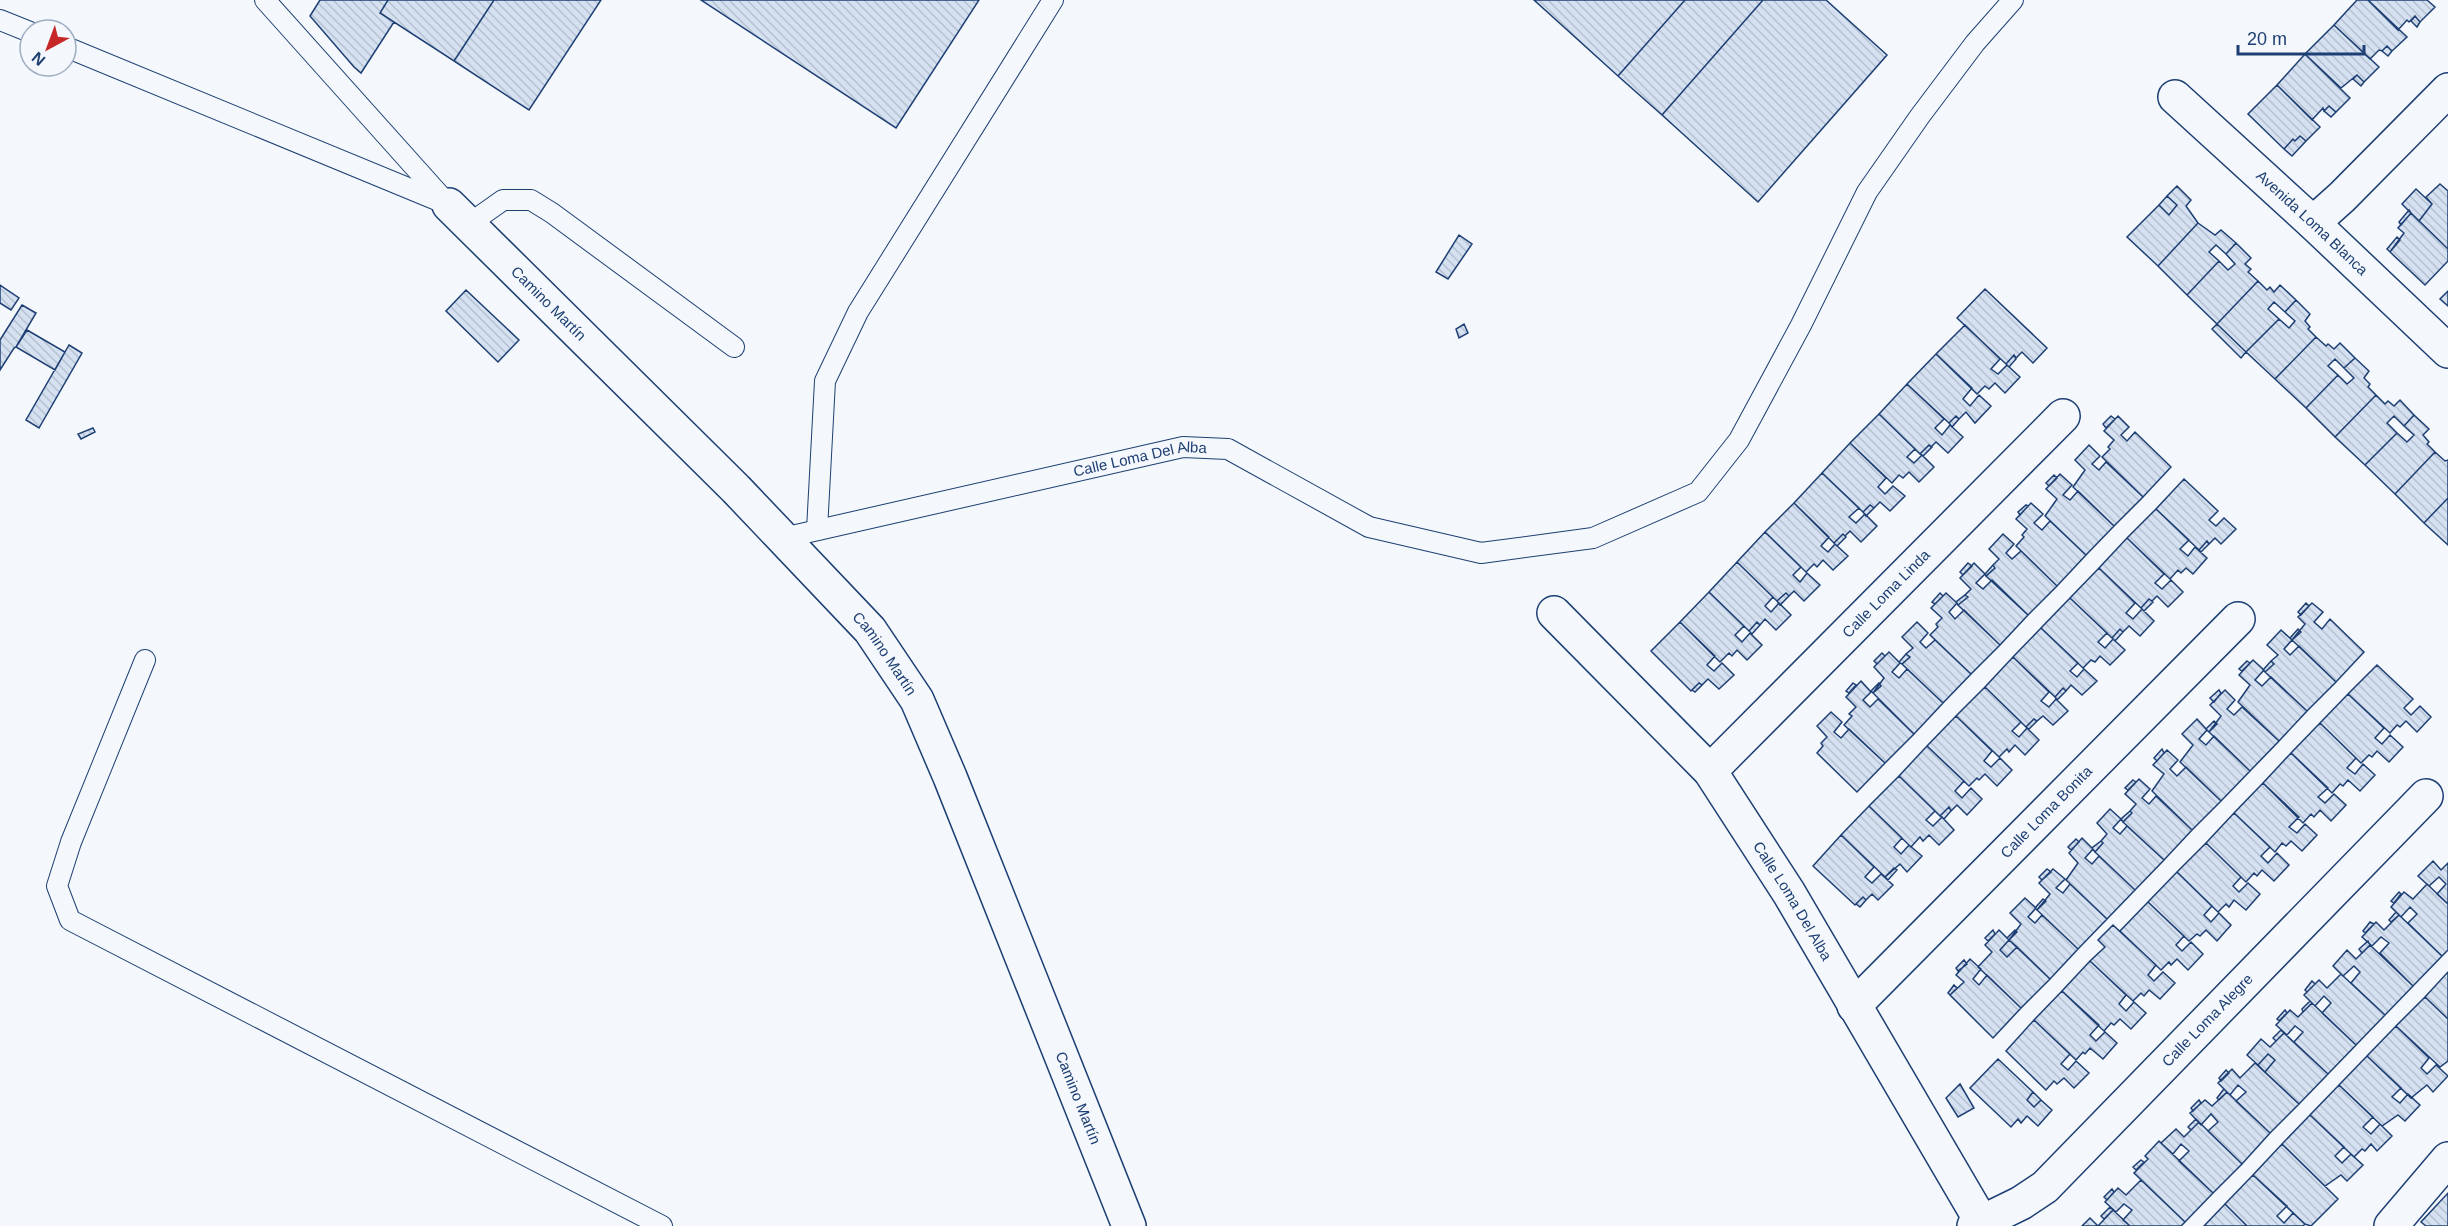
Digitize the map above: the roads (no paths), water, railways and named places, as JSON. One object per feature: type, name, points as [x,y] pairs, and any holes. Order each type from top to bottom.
[{"type":"street","points":[[2313,223],[2342,197],[2448,90]]},
{"type":"street","name":"Avenida Loma Blanca","points":[[2175,97],[2448,351]]},
{"type":"street","name":"Camino Martín","points":[[459,214],[783,538],[870,630],[917,700],[950,777],[1129,1226]]},
{"type":"street","name":"Calle Loma Linda","points":[[1710,771],[2063,416]]},
{"type":"street","name":"Calle Loma Del Alba","points":[[1554,613],[1710,771],[1789,893],[1980,1225]]},
{"type":"street","name":"Calle Loma Bonita","points":[[1854,1006],[2238,619]]},
{"type":"street","name":"Calle Loma Alegre","points":[[1980,1225],[2045,1187],[2426,796]]},
{"type":"street","points":[[2391,1226],[2448,1159]]},
{"type":"lane","points":[[265,0],[459,214]]},
{"type":"lane","points":[[817,530],[825,381],[858,312],[1053,0]]},
{"type":"lane","name":"Calle Loma Del Alba","points":[[783,538],[1183,447],[1228,449],[1369,527],[1481,553],[1593,538],[1698,492],[1739,440],[1801,325],[1868,192],[1920,116],[1975,43],[2013,0]]},
{"type":"lane","points":[[0,20],[18,27]]},
{"type":"lane","points":[[78,52],[459,214],[503,200],[531,200],[734,346]]},
{"type":"lane","points":[[145,660],[71,842],[57,886],[70,920],[662,1226]]}]
